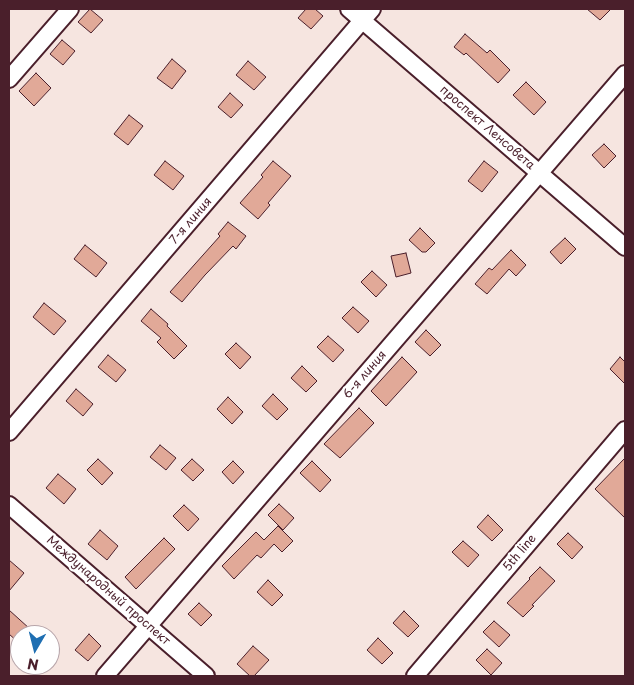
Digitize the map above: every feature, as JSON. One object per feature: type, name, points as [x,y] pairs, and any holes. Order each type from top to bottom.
[{"type":"street","points":[[9,79],[70,9]]},
{"type":"street","name":"проспект Ленсовета","points":[[349,9],[367,15],[540,173],[625,247]]},
{"type":"street","name":"7-я линия","points":[[9,432],[367,15]]},
{"type":"street","name":"6-я линия","points":[[105,676],[625,74]]},
{"type":"street","name":"5th line","points":[[416,676],[625,430]]},
{"type":"street","name":"Международный проспект","points":[[9,505],[206,676]]},
{"type":"building","points":[[90,9],[103,20],[91,33],[78,22]]},
{"type":"building","points":[[306,9],[315,9],[323,16],[311,29],[298,18]]},
{"type":"building","points":[[587,9],[611,9],[600,20]]},
{"type":"building","points":[[465,34],[487,53],[490,50],[510,70],[498,83],[466,53],[464,55],[454,47]]},
{"type":"building","points":[[62,40],[75,51],[63,65],[50,54]]},
{"type":"building","points":[[172,59],[186,71],[172,89],[157,78]]},
{"type":"building","points":[[248,61],[266,77],[254,90],[236,75]]},
{"type":"building","points":[[36,73],[51,88],[34,106],[19,91]]},
{"type":"building","points":[[526,82],[546,102],[534,115],[513,95]]},
{"type":"building","points":[[230,93],[243,105],[231,118],[218,107]]},
{"type":"building","points":[[129,115],[143,126],[128,145],[114,134]]},
{"type":"building","points":[[604,144],[616,156],[604,168],[592,155]]},
{"type":"building","points":[[165,161],[184,176],[173,190],[154,175]]},
{"type":"building","points":[[273,161],[291,176],[268,203],[270,205],[258,219],[240,203],[263,177],[261,175]]},
{"type":"building","points":[[484,161],[498,172],[482,192],[468,181]]},
{"type":"building","points":[[228,222],[246,236],[236,249],[233,246],[182,302],[170,292],[220,236],[218,234]]},
{"type":"building","points":[[420,228],[435,243],[426,252],[422,252],[409,240]]},
{"type":"building","points":[[565,238],[576,249],[561,264],[550,252]]},
{"type":"building","points":[[85,245],[107,263],[96,277],[74,259]]},
{"type":"building","points":[[511,250],[526,265],[516,276],[509,269],[487,294],[475,284],[489,268],[492,270]]},
{"type":"building","points":[[406,253],[411,273],[396,277],[391,256]]},
{"type":"building","points":[[372,271],[387,285],[376,297],[361,282]]},
{"type":"building","points":[[44,303],[66,321],[54,335],[33,317]]},
{"type":"building","points":[[353,307],[369,321],[358,333],[342,318]]},
{"type":"building","points":[[151,309],[168,324],[167,326],[187,346],[174,359],[157,342],[161,338],[141,321]]},
{"type":"building","points":[[426,330],[441,345],[430,356],[415,342]]},
{"type":"building","points":[[328,336],[344,350],[333,362],[317,347]]},
{"type":"building","points":[[236,343],[251,357],[240,369],[225,354]]},
{"type":"building","points":[[108,355],[126,370],[116,382],[98,367]]},
{"type":"building","points":[[402,357],[417,372],[386,406],[371,391]]},
{"type":"building","points":[[620,357],[625,362],[625,384],[610,369]]},
{"type":"building","points":[[302,366],[317,381],[306,392],[291,378]]},
{"type":"building","points":[[76,389],[93,404],[83,416],[66,401]]},
{"type":"building","points":[[273,394],[288,409],[277,420],[262,406]]},
{"type":"building","points":[[228,397],[243,412],[232,424],[217,409]]},
{"type":"building","points":[[359,408],[374,423],[340,458],[324,444]]},
{"type":"building","points":[[160,445],[176,458],[166,470],[150,457]]},
{"type":"building","points":[[625,458],[625,518],[595,489]]},
{"type":"building","points":[[98,459],[113,473],[102,485],[87,470]]},
{"type":"building","points":[[192,459],[204,470],[193,481],[181,470]]},
{"type":"building","points":[[233,461],[244,472],[233,484],[222,472]]},
{"type":"building","points":[[312,461],[331,480],[320,492],[300,473]]},
{"type":"building","points":[[58,474],[76,489],[64,504],[46,488]]},
{"type":"building","points":[[279,504],[294,518],[283,530],[268,515]]},
{"type":"building","points":[[184,505],[199,519],[188,531],[173,516]]},
{"type":"building","points":[[488,515],[503,530],[492,541],[477,527]]},
{"type":"building","points":[[278,526],[293,541],[282,552],[274,544],[261,558],[257,555],[234,579],[222,566],[256,532],[264,540]]},
{"type":"building","points":[[100,530],[118,546],[107,560],[88,544]]},
{"type":"building","points":[[568,533],[583,547],[572,559],[557,544]]},
{"type":"building","points":[[164,538],[175,549],[136,589],[125,577]]},
{"type":"building","points":[[463,541],[479,555],[468,567],[452,552]]},
{"type":"building","points":[[9,560],[24,573],[9,591]]},
{"type":"building","points":[[540,567],[555,581],[523,617],[507,603]]},
{"type":"building","points":[[268,580],[283,595],[272,606],[257,592]]},
{"type":"building","points":[[199,603],[212,615],[201,626],[188,614]]},
{"type":"building","points":[[9,610],[26,625],[10,625],[9,634]]},
{"type":"building","points":[[404,611],[419,626],[408,637],[393,623]]},
{"type":"building","points":[[494,621],[510,635],[499,647],[483,632]]},
{"type":"building","points":[[89,634],[101,646],[88,661],[75,650]]},
{"type":"building","points":[[378,638],[393,653],[382,664],[367,650]]},
{"type":"building","points":[[253,646],[269,660],[254,676],[250,676],[237,664]]},
{"type":"building","points":[[487,649],[502,663],[491,675],[476,660]]}]
